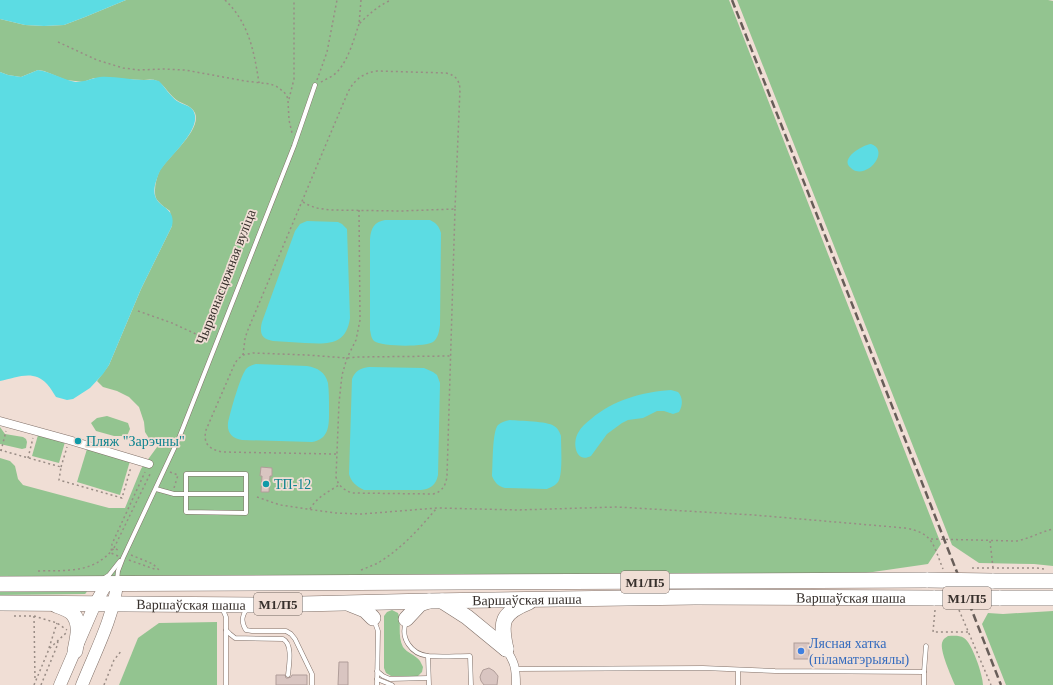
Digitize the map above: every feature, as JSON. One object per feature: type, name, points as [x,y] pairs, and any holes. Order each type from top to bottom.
[{"type":"highway","name":"Варшаўская шаша","points":[[0,584],[928,580],[991,572],[1050,575]]},
{"type":"highway","name":"Варшаўская шаша","points":[[0,604],[259,605],[695,597],[935,603],[999,598],[1053,598]]},
{"type":"highway","points":[[506,649],[502,634],[506,617],[511,611],[520,605],[534,600]]},
{"type":"highway","points":[[406,619],[420,604],[435,601],[467,617],[506,649]]},
{"type":"highway","points":[[347,603],[365,610],[373,618]]},
{"type":"highway","points":[[53,604],[72,613],[78,624],[75,651]]},
{"type":"main road","name":"Чырвонасцяжная вуліца","points":[[60,685],[95,604],[112,584]]},
{"type":"main road","name":"Чырвонасцяжная вуліца","points":[[82,685],[114,604],[112,584]]},
{"type":"street","points":[[4,422],[36,430],[151,465]]},
{"type":"street","points":[[506,649],[516,669],[516,685]]},
{"type":"lane","name":"Чырвонасцяжная вуліца","points":[[112,584],[179,438],[294,146],[315,85]]},
{"type":"lane","points":[[186,474],[246,474],[246,512],[186,512],[186,494],[186,474]]},
{"type":"lane","points":[[156,489],[172,493],[186,494],[246,494]]},
{"type":"lane","name":"Чырвонасцяжная вуліца","points":[[90,584],[109,575],[123,558]]},
{"type":"lane","points":[[216,605],[223,610],[226,617],[226,685]]},
{"type":"lane","points":[[259,605],[250,607],[246,610],[243,626],[246,630],[252,631],[286,632],[291,634],[295,639],[312,674],[312,685]]},
{"type":"lane","points":[[373,618],[378,631],[377,679],[382,685]]},
{"type":"lane","points":[[406,619],[404,627],[405,639],[408,646],[418,653],[428,656],[470,656],[471,685]]},
{"type":"lane","points":[[226,630],[235,638],[284,639],[287,641],[289,647],[288,675]]},
{"type":"lane","points":[[924,685],[926,646]]},
{"type":"lane","points":[[428,656],[428,685]]},
{"type":"lane","points":[[516,669],[704,668],[775,671],[924,672]]},
{"type":"lane","points":[[738,670],[738,685]]},
{"type":"lane","points":[[377,671],[390,679],[428,678]]},
{"type":"lane","points":[[377,679],[382,685]]},
{"type":"lane","points":[[377,679],[392,685]]},
{"type":"path","points":[[225,0],[241,20],[251,41],[259,83]]},
{"type":"path","points":[[288,101],[294,79],[294,0]]},
{"type":"path","points":[[315,85],[327,52],[337,0]]},
{"type":"path","points":[[315,85],[331,77],[341,68],[347,57],[359,24],[361,0]]},
{"type":"path","points":[[359,24],[378,7],[391,0]]},
{"type":"path","points":[[58,42],[97,60],[123,68],[140,70],[186,70],[270,84],[280,88],[284,92],[288,101],[294,146]]},
{"type":"path","points":[[243,355],[247,332],[352,85],[363,75],[377,71],[446,73],[454,76],[458,79],[460,88],[447,476],[442,490],[433,494],[357,494],[347,491],[339,485],[336,477],[341,380],[347,358],[356,340],[360,320],[359,210]]},
{"type":"path","points":[[302,201],[310,206],[322,209],[401,211],[456,209]]},
{"type":"path","points":[[138,312],[172,323],[217,343]]},
{"type":"path","points":[[336,454],[222,452],[209,447],[205,439],[206,430],[238,359],[243,355],[253,352],[347,358],[450,356]]},
{"type":"path","points":[[4,422],[1,450],[62,467]]},
{"type":"path","points":[[28,458],[36,430]]},
{"type":"path","points":[[68,440],[59,480],[122,498],[134,459]]},
{"type":"path","points":[[39,571],[78,570],[95,565],[111,553],[151,465]]},
{"type":"path","points":[[165,469],[178,475],[172,493]]},
{"type":"path","points":[[310,509],[315,501],[339,485]]},
{"type":"path","points":[[258,497],[280,505],[335,513],[362,514],[437,508],[517,510],[617,507],[732,513],[905,528],[920,532],[931,539],[1010,541],[1022,540],[1053,529]]},
{"type":"path","points":[[364,572],[358,572],[381,561],[396,550],[419,530],[437,508]]},
{"type":"path","points":[[931,539],[945,575]]},
{"type":"path","points":[[990,541],[991,572],[1036,568],[1050,575]]},
{"type":"path","points":[[114,548],[153,564],[160,571],[167,571]]},
{"type":"path","points":[[935,603],[933,632],[968,632]]},
{"type":"path","points":[[959,610],[991,685]]},
{"type":"path","points":[[14,616],[34,616],[57,623],[68,630],[49,649]]},
{"type":"path","points":[[34,616],[34,684]]},
{"type":"path","points":[[34,684],[49,649],[57,623]]},
{"type":"path","points":[[40,685],[58,641]]},
{"type":"path","points":[[104,685],[114,660],[122,650]]},
{"type":"green space","points":[[126,0],[729,0],[941,544],[928,564],[859,574],[0,577],[0,458],[10,461],[15,466],[18,479],[23,485],[109,508],[125,508],[141,469],[160,443],[150,440],[145,432],[144,422],[139,407],[129,397],[117,391],[103,387],[97,381],[109,365],[141,289],[172,226],[170,211],[157,200],[155,190],[156,183],[159,172],[163,166],[189,136],[196,120],[195,113],[191,108],[176,99],[161,83],[150,79],[94,78],[83,82],[66,80],[38,70],[21,77],[0,72],[0,19],[25,25],[64,25]]},
{"type":"green space","points":[[737,0],[1053,1],[1053,566],[1034,564],[979,563],[952,545]]},
{"type":"green space","points":[[107,416],[128,423],[130,429],[127,436],[114,436],[96,431],[91,423],[97,418]]},
{"type":"green space","points":[[0,427],[5,434],[23,437],[26,439],[26,448],[22,449],[0,444]]},
{"type":"green space","points":[[38,435],[65,442],[59,463],[32,456]]},
{"type":"green space","points":[[87,449],[130,461],[120,495],[77,482]]},
{"type":"green space","points":[[0,590],[87,591],[85,594],[0,595]]},
{"type":"green space","points":[[392,610],[398,613],[400,620],[400,638],[403,647],[420,661],[423,667],[422,672],[418,676],[391,676],[386,673],[384,668],[384,616],[387,612]]},
{"type":"green space","points":[[1053,611],[1053,685],[1006,685],[982,624],[988,613],[1003,614]]},
{"type":"green space","points":[[217,622],[217,685],[119,685],[138,638],[159,623]]},
{"type":"green space","points":[[948,636],[960,636],[967,641],[976,660],[983,680],[983,685],[955,685],[946,664],[942,647],[943,640]]},
{"type":"water","points":[[0,0],[126,0],[64,25],[44,26],[25,25],[0,19]]},
{"type":"water","points":[[38,70],[76,82],[106,77],[159,81],[174,99],[189,106],[193,110],[195,119],[189,135],[164,165],[157,178],[154,193],[156,199],[171,213],[172,226],[141,289],[109,365],[90,388],[73,399],[67,400],[56,397],[50,387],[42,379],[36,377],[25,376],[0,381],[0,72],[21,77]]},
{"type":"water","points":[[871,144],[876,147],[878,151],[876,161],[872,166],[862,171],[852,169],[848,164],[848,161],[853,153],[862,147]]},
{"type":"water","points":[[385,220],[430,220],[437,225],[441,233],[440,325],[436,339],[429,344],[385,344],[374,341],[372,337],[370,330],[370,239],[374,226],[378,222]]},
{"type":"water","points":[[307,221],[338,222],[347,229],[350,318],[348,327],[340,338],[328,343],[273,341],[266,339],[261,333],[262,322],[295,231],[300,224]]},
{"type":"water","points":[[256,364],[307,366],[318,369],[323,373],[328,383],[329,415],[327,430],[322,438],[312,442],[242,440],[235,438],[229,432],[228,423],[239,385],[247,368]]},
{"type":"water","points":[[369,367],[424,368],[437,375],[440,383],[438,475],[434,484],[427,489],[364,490],[356,485],[351,479],[349,474],[352,379],[358,370]]},
{"type":"water","points":[[671,390],[678,392],[681,396],[682,404],[679,412],[673,414],[664,411],[657,411],[643,418],[628,420],[607,434],[591,456],[586,458],[579,455],[575,442],[576,437],[584,425],[600,412],[628,398]]},
{"type":"water","points":[[510,420],[546,423],[551,424],[558,429],[561,436],[561,467],[560,478],[554,485],[547,489],[505,488],[494,481],[492,476],[496,429],[499,424]]},
{"type":"building","name":"ТП-12","points":[[261,467],[272,468],[269,492],[261,492]]},
{"type":"building","name":"Лясная хатка (піламатэрыялы)","points":[[794,643],[809,643],[809,659],[794,659]]},
{"type":"building","points":[[339,662],[348,662],[348,685],[338,685]]},
{"type":"building","points":[[489,668],[498,676],[497,685],[484,685],[481,681],[480,677],[483,670]]},
{"type":"building","points":[[276,675],[285,675],[286,678],[288,678],[292,675],[307,675],[307,685],[276,685]]},
{"type":"railway","points":[[732,0],[1001,685]]},
{"type":"place","name":"Пляж \"Зарэчны\"","points":[[78,441]]},
{"type":"place","name":"ТП-12","points":[[266,484]]},
{"type":"place","name":"Лясная хатка (піламатэрыялы)","points":[[801,651]]}]
